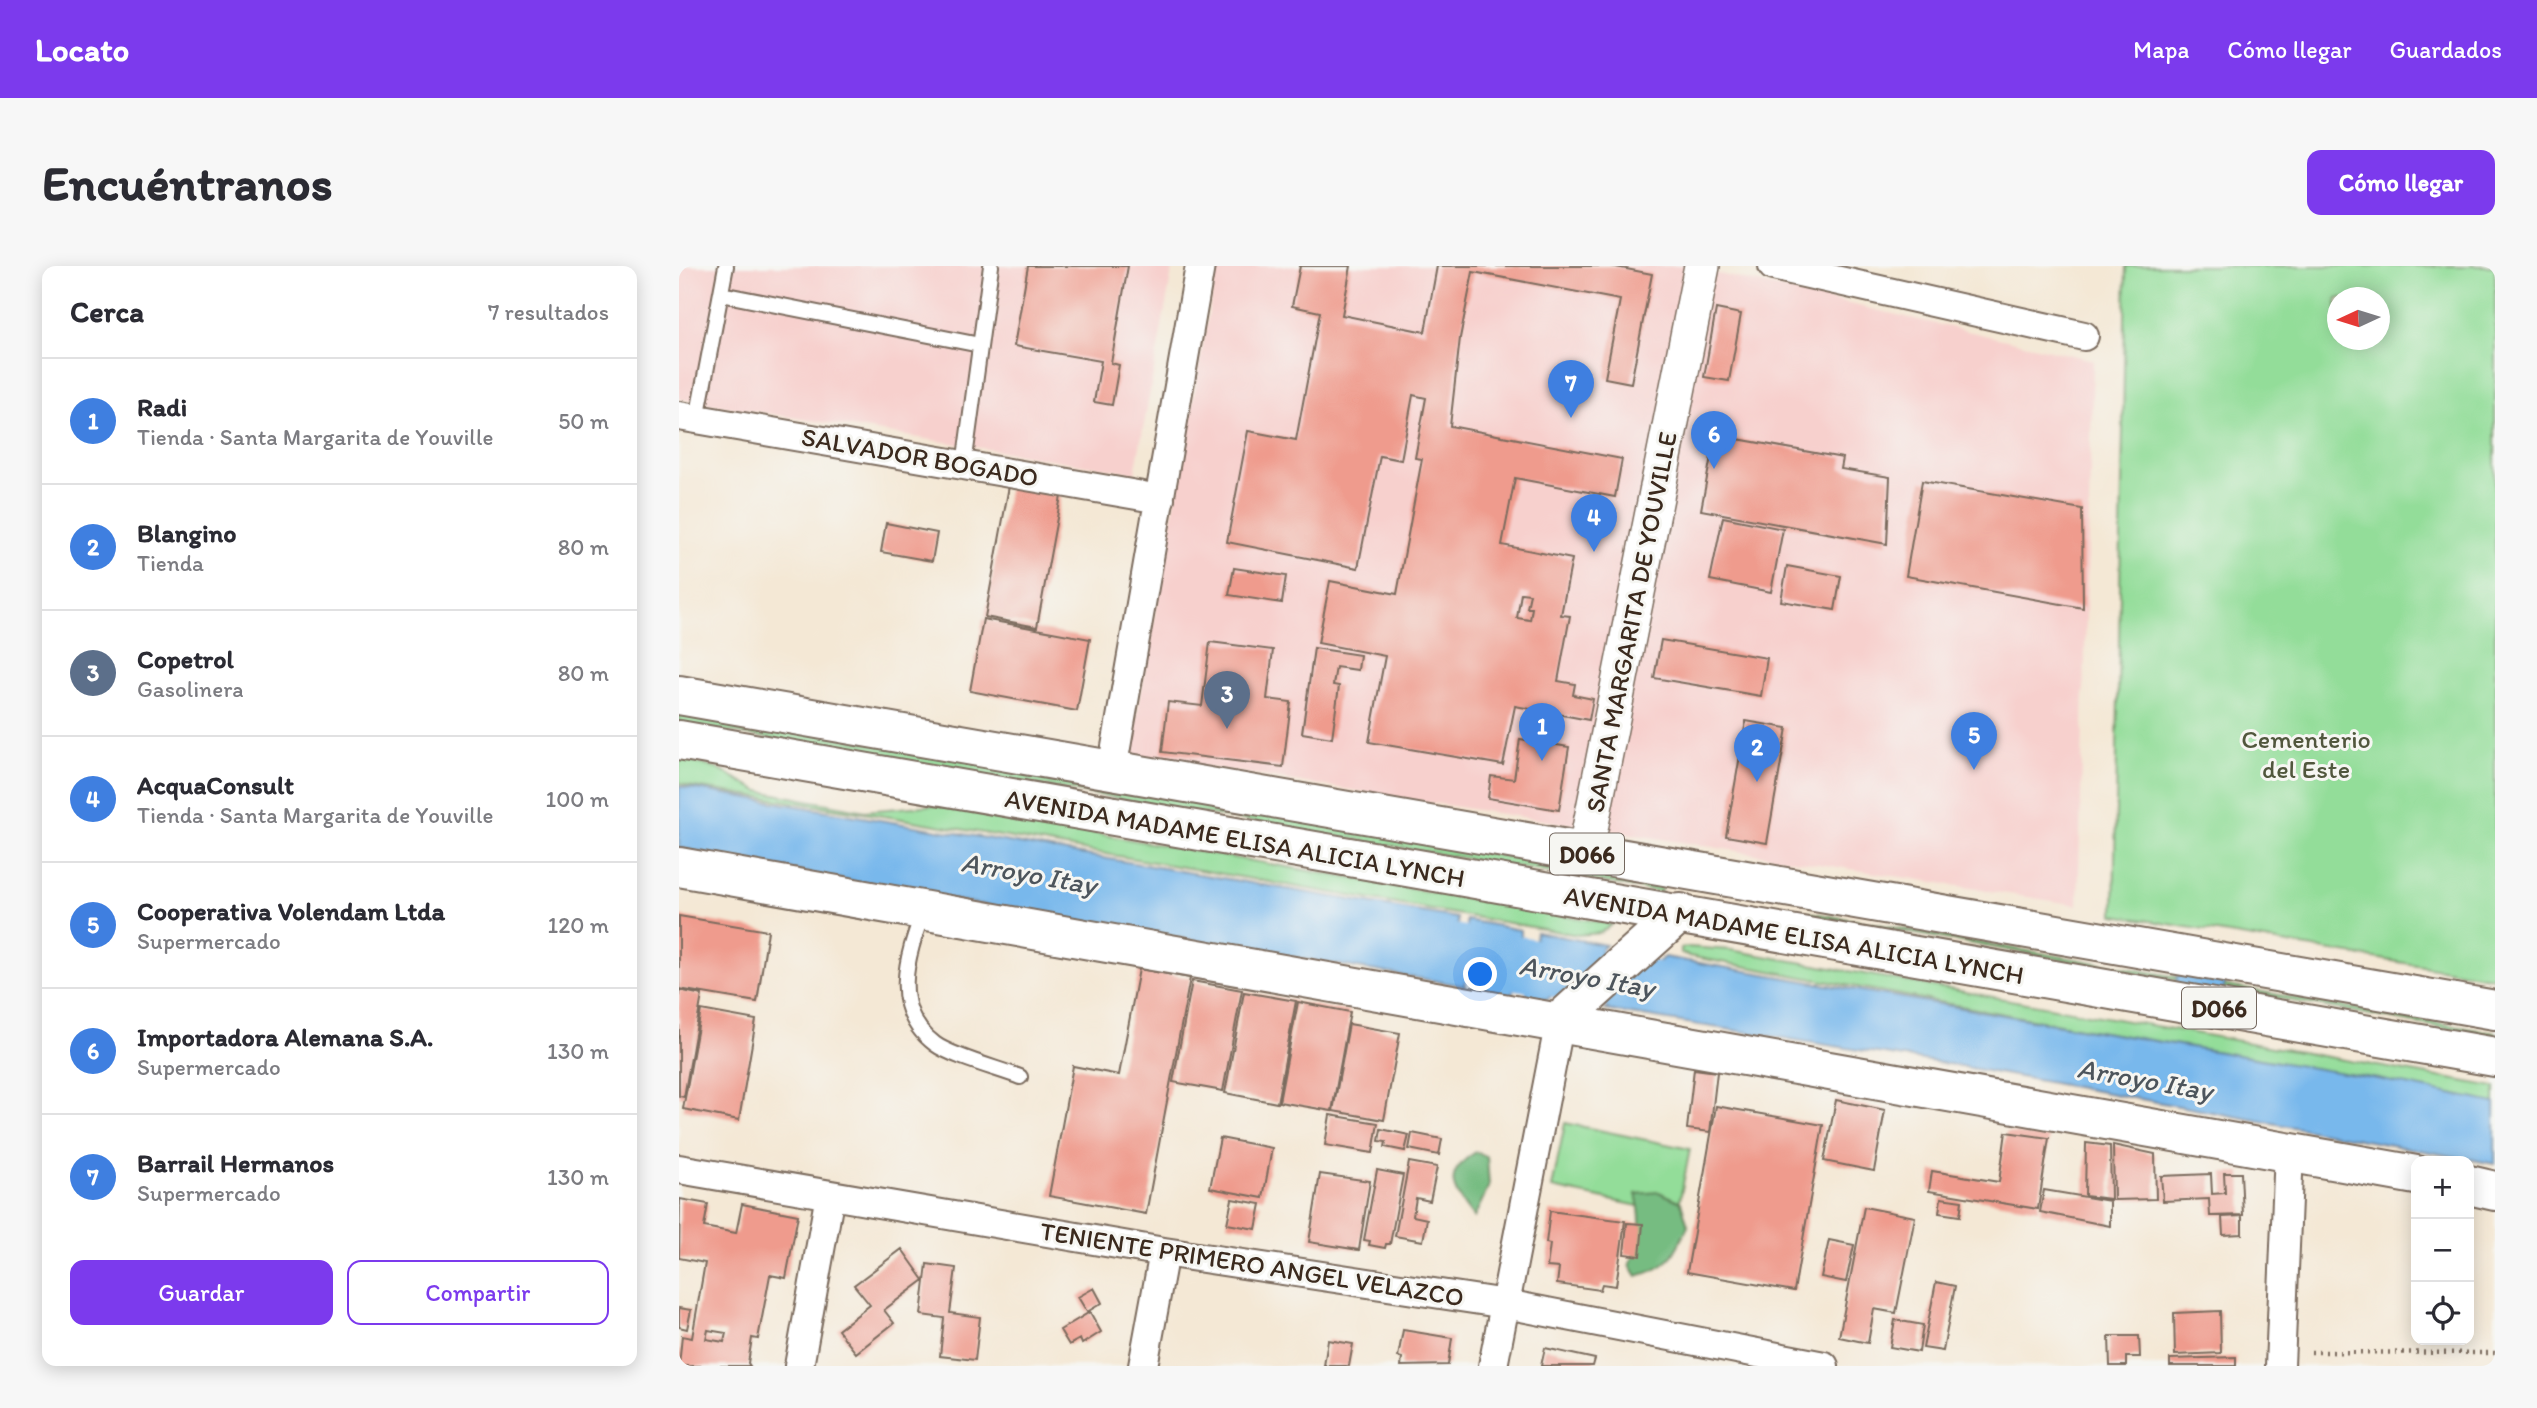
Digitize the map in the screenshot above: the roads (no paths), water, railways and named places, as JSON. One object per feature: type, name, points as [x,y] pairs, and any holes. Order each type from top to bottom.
[{"type":"main road","name":"AVENIDA MADAME ELISA ALICIA LYNCH","points":[[679,695],[2495,1010]]},
{"type":"main road","name":"AVENIDA MADAME ELISA ALICIA LYNCH","points":[[679,740],[2495,1057]]},
{"type":"main road","points":[[679,867],[1560,1021],[2411,1174]]},
{"type":"main road","points":[[1560,1021],[1680,913]]},
{"type":"main road","points":[[2474,1186],[2495,1191]]},
{"type":"street","points":[[1112,770],[1200,266]]},
{"type":"street","name":"SANTA MARGARITA DE YOUVILLE","points":[[1585,854],[1702,266]]},
{"type":"street","points":[[1773,266],[2084,336]]},
{"type":"street","name":"SALVADOR BOGADO","points":[[688,417],[1160,499]]},
{"type":"street","points":[[1493,1366],[1560,1021]]},
{"type":"street","points":[[2280,1366],[2289,1151]]},
{"type":"street","name":"TENIENTE PRIMERO ANGEL VELAZCO","points":[[679,1169],[1164,1252],[1506,1304],[1824,1366]]},
{"type":"street","points":[[799,1366],[830,1195]]},
{"type":"street","points":[[1143,1366],[1164,1252]]},
{"type":"lane","points":[[688,417],[726,266]]},
{"type":"lane","points":[[964,465],[991,266]]},
{"type":"lane","points":[[721,294],[980,345]]},
{"type":"lane","points":[[923,910],[908,954],[903,985],[911,1019],[935,1045],[1020,1077]]},
{"type":"water","points":[[679,786],[1457,918],[1458,927],[1466,929],[1466,920],[1521,930],[1521,943],[1534,945],[1520,943],[1513,996],[1473,987],[1467,931],[1459,928],[1465,986],[901,891],[679,848]]},
{"type":"water","points":[[1536,932],[1606,945],[1548,999],[1526,998]]},
{"type":"water","points":[[1664,957],[2378,1079],[2495,1103],[2495,1164],[2474,1160],[2474,1156],[2451,1156],[1954,1065],[1605,1010]]},
{"type":"water","points":[[2179,970],[2226,979],[2222,995],[2175,986]]},
{"type":"waterway","name":"Arroyo Itay","points":[[1388,939],[1706,998]]},
{"type":"place","name":"Barrail Hermanos","points":[[1571,418]]},
{"type":"place","name":"Importadora Alemana S.A.","points":[[1714,469]]},
{"type":"place","name":"AcquaConsult","points":[[1594,552]]},
{"type":"place","name":"Copetrol","points":[[1227,729]]},
{"type":"place","name":"Radi","points":[[1542,761]]},
{"type":"place","name":"Cooperativa Volendam Ltda","points":[[1974,770]]},
{"type":"place","name":"Blangino","points":[[1757,782]]},
{"type":"park label","name":"Cementerio del Este","points":[[2306,754]]}]
